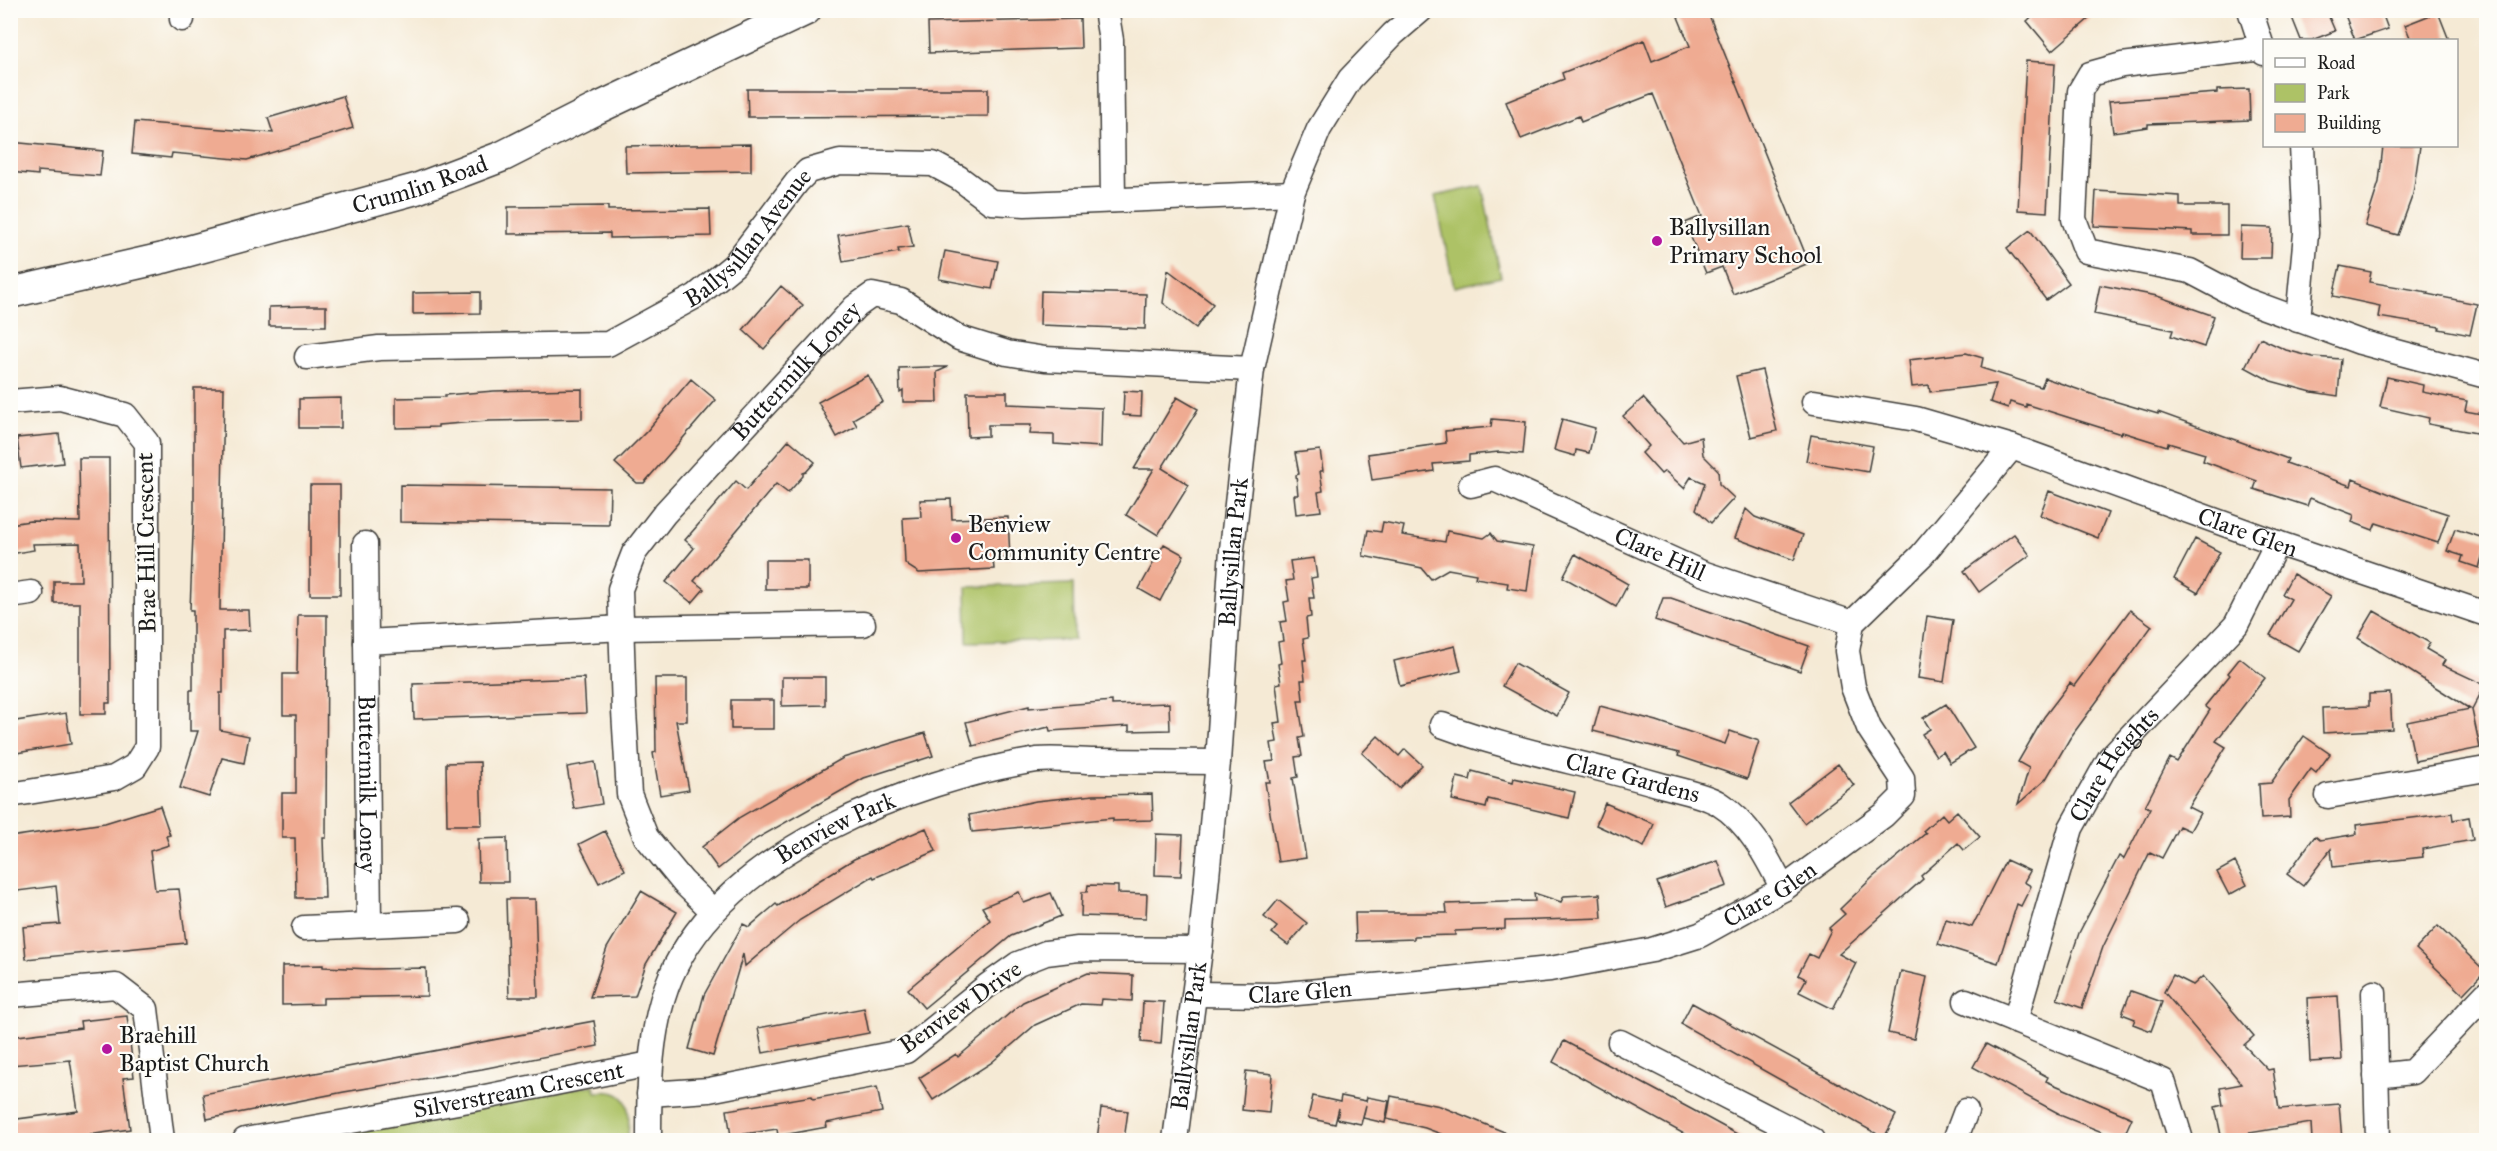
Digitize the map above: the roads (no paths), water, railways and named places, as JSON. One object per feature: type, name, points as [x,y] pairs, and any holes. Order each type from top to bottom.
[{"type":"main road","name":"Crumlin Road","points":[[10,293],[164,258],[416,189],[503,156],[594,110],[806,10]]},
{"type":"street","points":[[1106,10],[1111,40],[1113,200]]},
{"type":"street","name":"Ballysillan Park","points":[[1175,1140],[1200,950],[1218,762],[1232,549],[1252,369],[1292,193],[1319,129],[1350,79],[1393,34],[1421,10]]},
{"type":"street","points":[[2250,10],[2263,47]]},
{"type":"street","points":[[2263,50],[2122,65],[2090,74],[2079,90],[2074,219],[2086,251],[2190,271],[2245,300],[2360,342],[2487,376]]},
{"type":"street","points":[[2298,320],[2306,234],[2302,147]]},
{"type":"street","name":"Ballysillan Avenue","points":[[307,357],[379,348],[608,344],[696,296],[734,265],[797,182],[808,171],[840,162],[933,164],[959,178],[991,202],[1025,204],[1292,193]]},
{"type":"street","name":"Buttermilk Loney","points":[[712,911],[683,882],[646,837],[629,794],[620,589],[634,553],[649,532],[855,307],[872,295],[901,301],[959,338],[1007,353],[1045,359],[1252,369]]},
{"type":"street","name":"Brae Hill Crescent","points":[[10,402],[60,398],[125,415],[147,443],[147,747],[135,766],[114,778],[10,795]]},
{"type":"street","name":"Clare Glen","points":[[1814,402],[1916,420],[2012,447],[2277,543],[2487,614]]},
{"type":"street","points":[[1852,623],[1922,555],[2012,447]]},
{"type":"street","name":"Clare Hill","points":[[1471,484],[1494,479],[1701,573],[1852,623]]},
{"type":"street","name":"Clare Heights","points":[[2015,1021],[2071,828],[2110,758],[2236,625],[2277,543]]},
{"type":"street","name":"Buttermilk Loney","points":[[365,544],[369,925]]},
{"type":"street","name":"Clare Glen","points":[[1195,994],[1275,995],[1550,969],[1652,950],[1700,935],[1783,889],[1884,815],[1903,796],[1902,778],[1869,728],[1853,687],[1847,651],[1852,623]]},
{"type":"street","points":[[366,642],[622,628],[863,624]]},
{"type":"street","name":"Clare Gardens","points":[[1442,725],[1485,741],[1614,772],[1716,801],[1740,819],[1769,861],[1783,889]]},
{"type":"street","name":"Benview Park","points":[[649,1140],[650,1064],[671,976],[690,941],[712,911],[758,872],[819,834],[877,804],[952,780],[1038,760],[1218,762]]},
{"type":"street","points":[[2328,796],[2487,769]]},
{"type":"street","points":[[304,928],[458,921]]},
{"type":"street","name":"Benview Drive","points":[[649,1094],[709,1090],[906,1051],[1002,975],[1018,964],[1046,953],[1078,949],[1200,950]]},
{"type":"street","points":[[10,995],[116,987],[146,1009],[162,1140]]},
{"type":"street","points":[[2374,993],[2378,1140]]},
{"type":"street","points":[[2376,1076],[2412,1072],[2487,994]]},
{"type":"street","points":[[1966,1001],[2163,1082],[2181,1140]]},
{"type":"street","points":[[1620,1042],[1812,1140]]},
{"type":"street","name":"Silverstream Crescent","points":[[245,1140],[480,1098],[650,1064]]},
{"type":"street","points":[[1955,1140],[1966,1111]]},
{"type":"place","name":"Ballysillan Primary School","points":[[1657,241]]},
{"type":"place","name":"Benview Community Centre","points":[[956,538]]},
{"type":"place","name":"Braehill Baptist Church","points":[[107,1049]]}]
